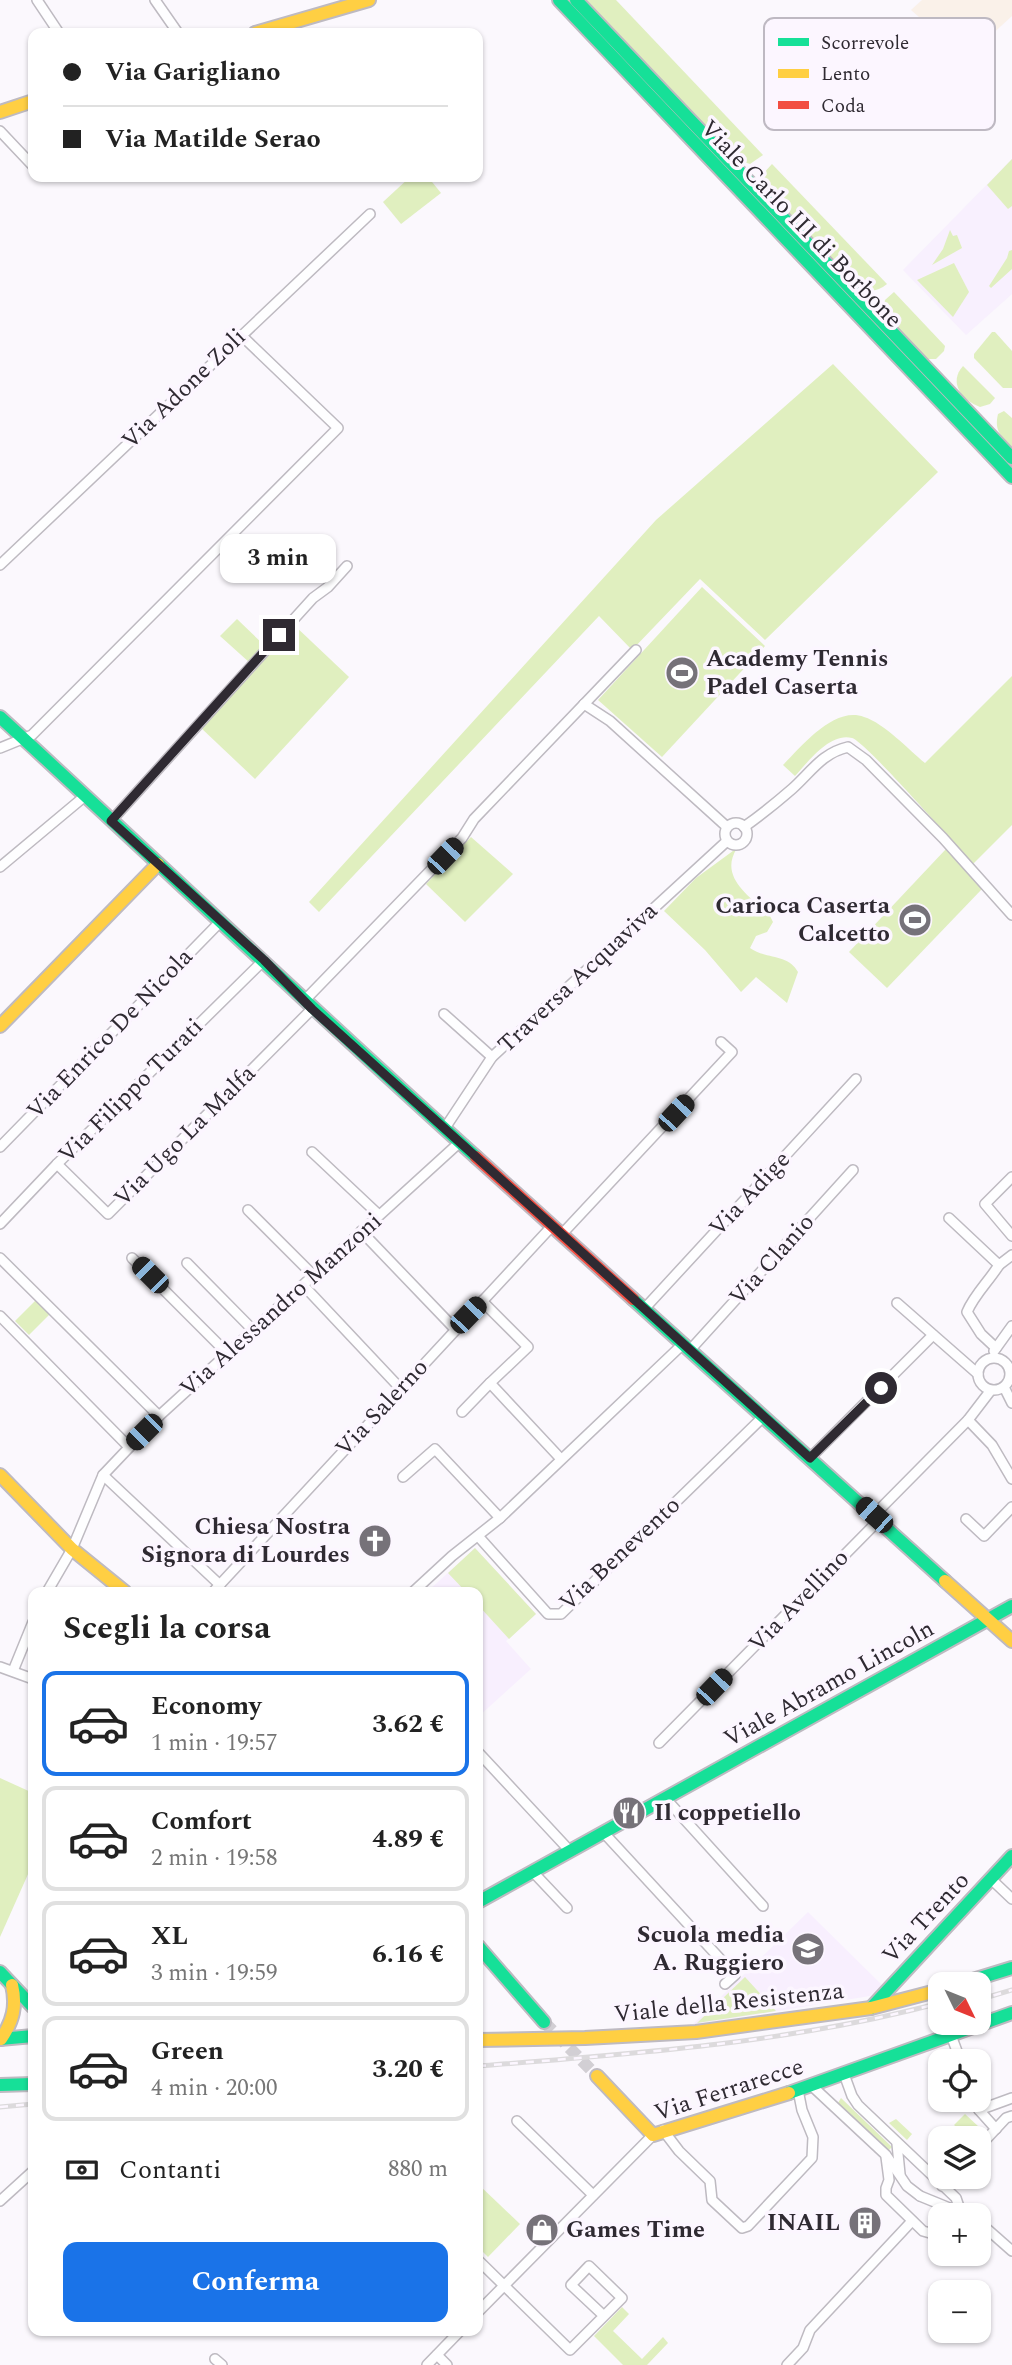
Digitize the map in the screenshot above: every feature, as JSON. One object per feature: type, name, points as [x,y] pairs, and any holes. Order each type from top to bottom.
[{"type":"street","points":[[37,0],[56,28]]},
{"type":"street","points":[[155,0],[175,28]]},
{"type":"street","points":[[272,28],[369,0]]},
{"type":"street","name":"Viale Carlo III di Borbone","points":[[559,0],[1012,477]]},
{"type":"street","name":"Viale Carlo III di Borbone","points":[[576,0],[1012,458]]},
{"type":"street","points":[[0,112],[28,103]]},
{"type":"street","points":[[0,131],[28,161]]},
{"type":"street","name":"Via Adone Zoli","points":[[1,560],[370,214]]},
{"type":"street","points":[[0,748],[32,734],[338,428],[241,335]]},
{"type":"street","points":[[111,821],[313,598],[328,587],[347,566]]},
{"type":"street","points":[[308,1005],[462,838],[474,818],[636,650]]},
{"type":"street","points":[[584,704],[610,721],[727,827]]},
{"type":"street","points":[[0,717],[264,960],[308,1005],[1012,1641]]},
{"type":"street","points":[[744,827],[770,808],[822,758],[848,747],[866,760],[943,838],[1012,915]]},
{"type":"street","points":[[0,867],[85,796]]},
{"type":"street","points":[[736,823],[744,827],[747,833],[743,843],[733,845],[727,841],[724,835],[727,827],[736,823]]},
{"type":"street","name":"Traversa Acquaviva","points":[[445,1128],[492,1057],[727,841]]},
{"type":"street","points":[[0,1026],[158,864]]},
{"type":"street","name":"Via Enrico De Nicola","points":[[0,1147],[221,921]]},
{"type":"street","name":"Via Filippo Turati","points":[[0,1224],[57,1164],[264,960]]},
{"type":"street","name":"Via Ugo La Malfa","points":[[57,1164],[108,1214],[308,1005]]},
{"type":"street","points":[[444,1014],[492,1057]]},
{"type":"street","name":"Via Salerno","points":[[218,1587],[455,1329],[732,1052],[721,1042]]},
{"type":"street","name":"Via Adige","points":[[645,1308],[856,1079]]},
{"type":"street","name":"Via Alessandro Manzoni","points":[[50,1587],[72,1549],[103,1475],[159,1416],[460,1142]]},
{"type":"street","points":[[312,1152],[379,1215]]},
{"type":"street","name":"Via Clanio","points":[[418,1587],[500,1518],[561,1459],[687,1346],[852,1170]]},
{"type":"street","points":[[1012,1177],[985,1204],[1012,1236]]},
{"type":"street","points":[[248,1210],[314,1276]]},
{"type":"street","points":[[949,1218],[999,1265]]},
{"type":"street","points":[[361,1231],[455,1329]]},
{"type":"street","points":[[996,1348],[981,1334],[967,1312],[972,1300],[999,1265],[1012,1255]]},
{"type":"street","points":[[0,1258],[159,1416]]},
{"type":"street","points":[[132,1258],[228,1354]]},
{"type":"street","points":[[187,1263],[254,1331]]},
{"type":"street","points":[[304,1286],[400,1388]]},
{"type":"street","points":[[462,1412],[528,1347],[482,1301]]},
{"type":"street","points":[[897,1303],[978,1374],[983,1386],[991,1390],[1004,1387],[1010,1379],[1010,1369],[1003,1361],[989,1359]]},
{"type":"street","points":[[0,1316],[129,1447]]},
{"type":"street","points":[[978,1374],[981,1364],[989,1359],[1012,1326]]},
{"type":"street","points":[[810,1458],[933,1335]]},
{"type":"street","points":[[490,1382],[561,1459]]},
{"type":"street","points":[[1004,1387],[1012,1403]]},
{"type":"street","name":"Via Avellino","points":[[660,1743],[968,1420],[991,1390]]},
{"type":"street","name":"Via Benevento","points":[[478,1536],[548,1614],[561,1614],[764,1416]]},
{"type":"street","points":[[968,1420],[992,1445],[1012,1479]]},
{"type":"street","points":[[403,1476],[435,1448],[500,1518]]},
{"type":"street","points":[[0,1475],[72,1549],[119,1587]]},
{"type":"street","points":[[103,1475],[214,1587]]},
{"type":"street","points":[[966,1519],[984,1536],[1012,1507]]},
{"type":"street","name":"Viale Abramo Lincoln","points":[[483,1899],[1012,1606]]},
{"type":"street","points":[[13,1671],[28,1634]]},
{"type":"street","points":[[0,1667],[28,1677]]},
{"type":"street","points":[[483,1757],[570,1852]]},
{"type":"street","points":[[666,1799],[764,1906]]},
{"type":"street","points":[[604,1833],[735,1975],[725,1984]]},
{"type":"street","name":"Via Trento","points":[[871,2008],[1012,1856]]},
{"type":"street","points":[[533,1872],[567,1908]]},
{"type":"street","points":[[991,1879],[1012,1899]]},
{"type":"street","points":[[483,1952],[544,2022]]},
{"type":"street","points":[[991,1974],[1012,1968]]},
{"type":"street","points":[[0,1972],[28,2001]]},
{"type":"street","points":[[0,2039],[16,2011],[12,1985]]},
{"type":"street","name":"Viale della Resistenza","points":[[483,2040],[696,2032],[871,2008],[928,1993]]},
{"type":"street","name":"Via Ferrarecce","points":[[991,2021],[1012,2014]]},
{"type":"street","points":[[951,2035],[956,2049]]},
{"type":"street","name":"Via Ferrarecce","points":[[483,2307],[658,2132],[812,2086],[951,2035]]},
{"type":"street","points":[[0,2039],[28,2036]]},
{"type":"street","points":[[844,2074],[858,2105],[928,2173]]},
{"type":"street","points":[[597,2076],[710,2181],[712,2200],[742,2228],[748,2226],[812,2158],[813,2137],[802,2110],[798,2090]]},
{"type":"street","points":[[0,2085],[28,2084]]},
{"type":"street","points":[[812,2086],[886,2155],[907,2186]]},
{"type":"street","points":[[991,2102],[1012,2098]]},
{"type":"street","points":[[983,2112],[996,2129]]},
{"type":"street","points":[[991,2134],[1006,2118],[1012,2116]]},
{"type":"street","points":[[517,2121],[593,2195]]},
{"type":"street","points":[[886,2155],[894,2153],[897,2144]]},
{"type":"street","points":[[897,2144],[901,2175]]},
{"type":"street","points":[[886,2155],[889,2180],[886,2195],[912,2221],[928,2232]]},
{"type":"street","points":[[0,2201],[28,2176]]},
{"type":"street","points":[[889,2180],[899,2181],[920,2196],[937,2203]]},
{"type":"street","points":[[946,2189],[958,2203]]},
{"type":"street","points":[[787,2365],[803,2348],[810,2330],[912,2221]]},
{"type":"street","points":[[991,2232],[1009,2248]]},
{"type":"street","points":[[483,2265],[570,2350],[604,2316],[622,2298],[589,2266],[571,2285],[604,2316]]},
{"type":"street","points":[[427,2365],[455,2336]]},
{"type":"street","points":[[437,2355],[447,2365]]},
{"type":"shaded area","points":[[922,0],[1012,0],[1012,16],[995,32],[995,18],[920,18],[911,10]]},
{"type":"shaded area","points":[[1012,159],[1012,294],[966,335],[903,270]]},
{"type":"shaded area","points":[[475,1548],[536,1614],[506,1641],[531,1669],[483,1712],[483,1587],[432,1587]]},
{"type":"shaded area","name":"Scuola media A. Ruggiero","points":[[808,1912],[882,1985],[870,1996],[692,2025]]},
{"type":"green space","points":[[586,0],[616,0],[763,155],[750,164],[738,160]]},
{"type":"green space","points":[[1012,159],[1012,206],[1008,209],[987,185]]},
{"type":"green space","points":[[772,164],[887,284],[872,291],[856,286],[764,188],[762,175]]},
{"type":"green space","points":[[405,182],[432,182],[441,193],[401,224],[383,202]]},
{"type":"green space","points":[[950,230],[953,236],[957,235],[962,248],[932,265],[943,249]]},
{"type":"green space","points":[[1012,250],[1012,269],[991,288],[989,286]]},
{"type":"green space","points":[[954,263],[969,292],[953,317],[917,280]]},
{"type":"green space","points":[[894,292],[945,346],[936,359],[927,359],[885,315],[885,300]]},
{"type":"green space","points":[[992,332],[1012,351],[1012,388],[1003,388],[974,358],[974,354]]},
{"type":"green space","points":[[833,364],[938,472],[765,640],[700,579],[632,650],[599,616],[319,912],[309,902],[656,520]]},
{"type":"green space","points":[[963,366],[995,398],[990,404],[980,407],[968,400],[959,390],[957,379]]},
{"type":"green space","points":[[1004,411],[1012,418],[1012,447],[998,429],[998,414]]},
{"type":"green space","name":"Academy Tennis Padel Caserta","points":[[702,587],[765,646],[662,757],[598,700]]},
{"type":"green space","points":[[237,619],[265,646],[250,663],[220,636]]},
{"type":"green space","points":[[293,624],[349,677],[255,779],[200,727]]},
{"type":"green space","points":[[1012,676],[1012,825],[973,864],[892,775],[852,738],[836,739],[828,744],[795,776],[783,765],[830,722],[853,715],[880,725],[925,763]]},
{"type":"green space","points":[[471,837],[513,874],[465,922],[426,884]]},
{"type":"green space","points":[[737,848],[731,869],[734,878],[773,922],[767,932],[756,936],[750,948],[789,962],[798,972],[787,1003],[756,977],[741,992],[705,950],[664,911],[696,878]]},
{"type":"green space","name":"Carioca Caserta Calcetto","points":[[946,849],[982,889],[887,988],[849,952]]},
{"type":"green space","points":[[37,1299],[51,1313],[29,1335],[15,1321]]},
{"type":"green space","points":[[475,1548],[536,1614],[509,1639],[483,1610],[483,1587],[461,1587],[448,1573]]},
{"type":"green space","points":[[0,1778],[28,1791],[28,1874],[0,1937]]},
{"type":"green space","points":[[745,1977],[776,2011],[697,2023]]},
{"type":"green space","points":[[841,2098],[892,2147],[888,2151],[838,2103]]},
{"type":"green space","points":[[965,2114],[978,2126],[955,2126]]},
{"type":"green space","points":[[896,2119],[912,2134],[907,2140],[889,2123]]},
{"type":"green space","points":[[483,2189],[520,2224],[488,2257],[483,2252]]},
{"type":"green space","points":[[622,2307],[629,2314],[613,2331],[642,2359],[663,2337],[668,2343],[647,2365],[623,2365],[594,2336]]},
{"type":"tunnel","points":[[544,2022],[597,2076]]},
{"type":"railway","points":[[991,1996],[1012,1990]]},
{"type":"railway","points":[[483,2066],[710,2045],[826,2028],[928,2006]]},
{"type":"railway","points":[[0,2107],[28,2104]]},
{"type":"traffic: fast","points":[[559,0],[1012,477]]},
{"type":"traffic: fast","points":[[576,0],[1012,458]]},
{"type":"traffic: fast","points":[[0,717],[476,1157]]},
{"type":"traffic: fast","points":[[633,1299],[945,1581]]},
{"type":"traffic: fast","points":[[483,1899],[1012,1606]]},
{"type":"traffic: fast","points":[[871,2008],[1012,1856]]},
{"type":"traffic: fast","points":[[483,1952],[544,2022]]},
{"type":"traffic: fast","points":[[991,1974],[1012,1968]]},
{"type":"traffic: fast","points":[[0,1972],[28,2002]]},
{"type":"traffic: fast","points":[[789,2093],[1012,2013]]},
{"type":"traffic: fast","points":[[0,2039],[28,2036]]},
{"type":"traffic: fast","points":[[0,2085],[28,2084]]},
{"type":"traffic: slow","points":[[272,28],[369,0]]},
{"type":"traffic: slow","points":[[0,112],[28,103]]},
{"type":"traffic: slow","points":[[0,1026],[158,864]]},
{"type":"traffic: slow","points":[[0,1475],[72,1549],[119,1587]]},
{"type":"traffic: slow","points":[[945,1581],[1012,1641]]},
{"type":"traffic: slow","points":[[1,2039],[13,2013],[12,1985]]},
{"type":"traffic: slow","points":[[483,2040],[696,2032],[871,2008],[928,1993]]},
{"type":"traffic: slow","points":[[597,2076],[653,2135],[789,2093]]},
{"type":"traffic: jam","points":[[476,1157],[633,1299]]},
{"type":"place","name":"Academy Tennis Padel Caserta","points":[[682,673]]},
{"type":"place","name":"Carioca Caserta Calcetto","points":[[915,920]]},
{"type":"place","name":"Chiesa Nostra Signora di Lourdes","points":[[375,1541]]},
{"type":"place","name":"Il coppetiello","points":[[629,1813]]},
{"type":"place","name":"Scuola media A. Ruggiero","points":[[808,1949]]},
{"type":"place","name":"INAIL","points":[[865,2223]]},
{"type":"place","name":"Games Time","points":[[542,2230]]},
{"type":"route","points":[[279,635],[111,821],[264,960],[312,1009],[810,1458],[881,1388]]}]
